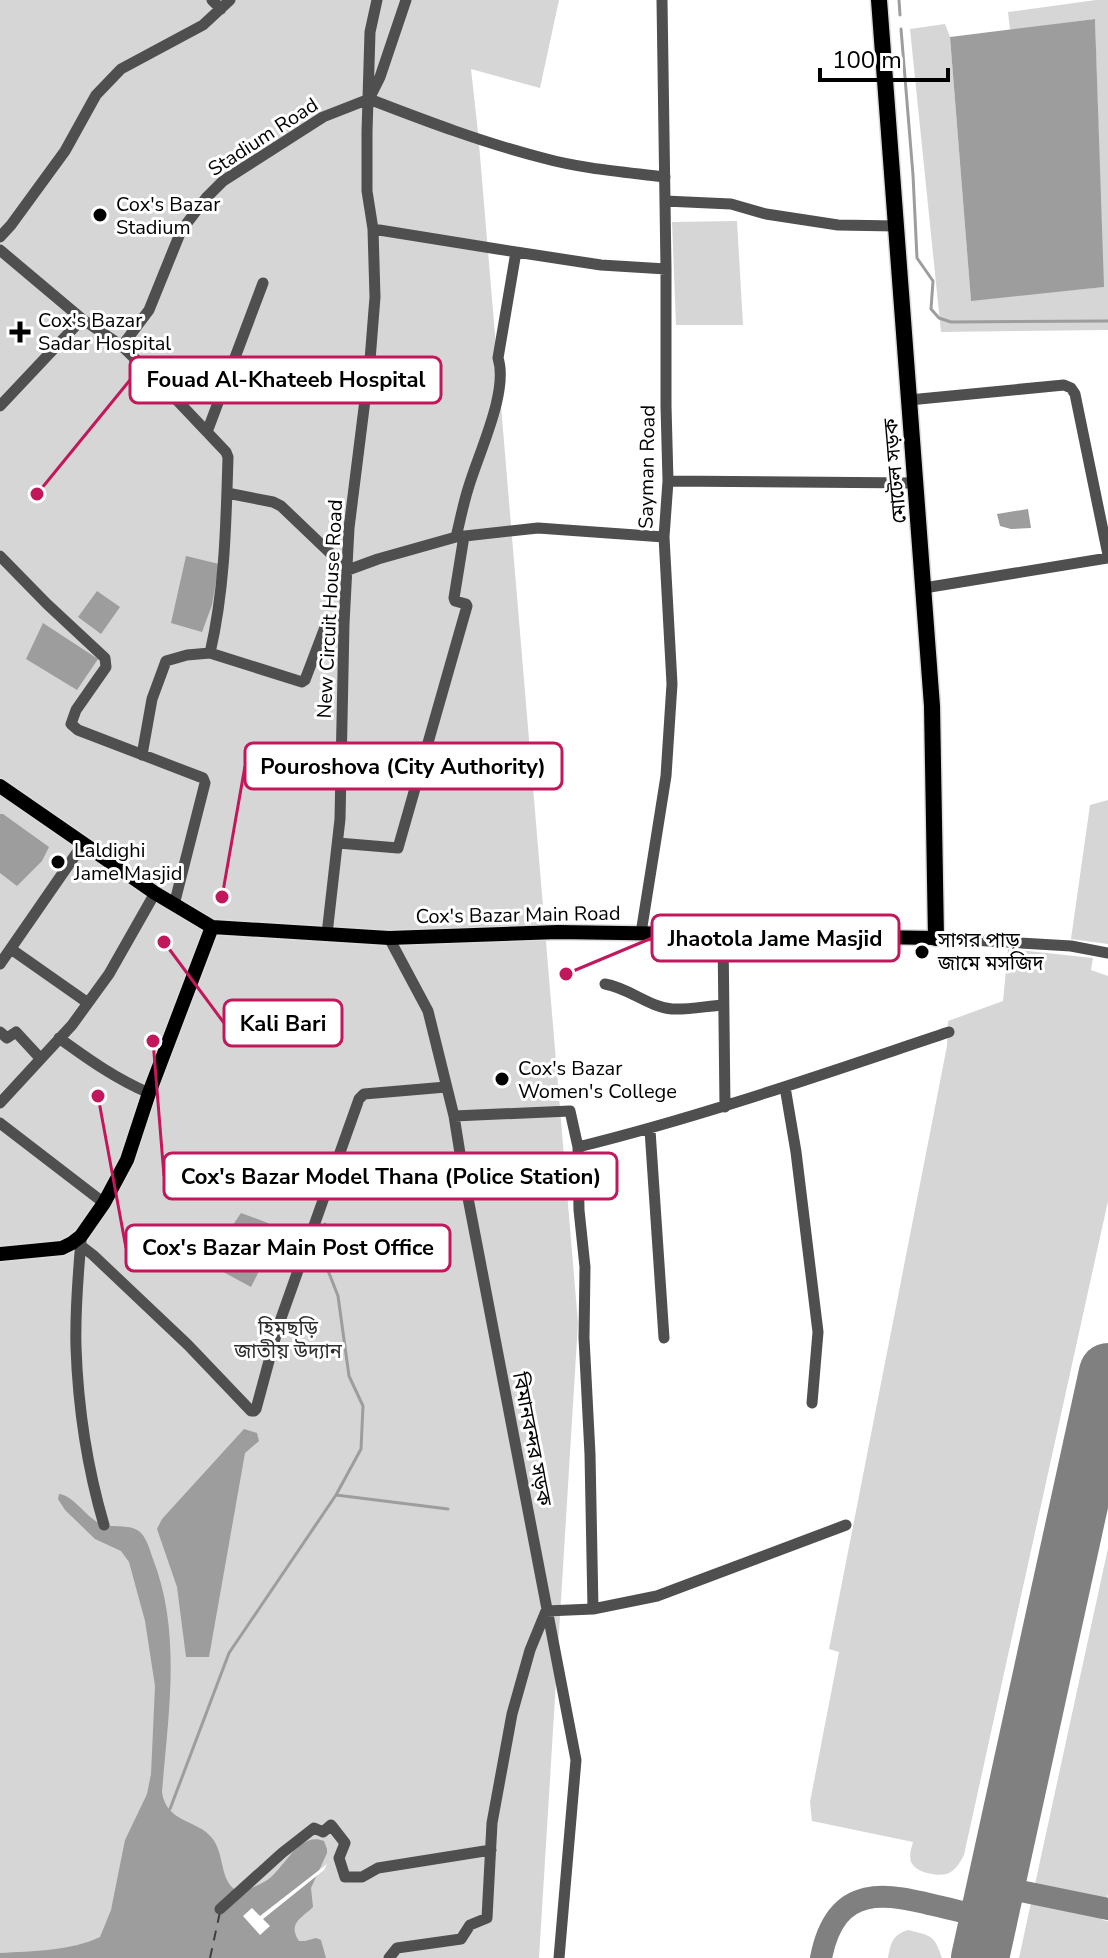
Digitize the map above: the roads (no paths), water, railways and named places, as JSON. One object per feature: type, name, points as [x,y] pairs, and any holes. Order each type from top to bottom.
[{"type":"highway","name":"মোটেল সড়ক","points":[[879,0],[932,706],[936,938]]},
{"type":"main road","points":[[0,786],[155,893],[212,927],[127,1160],[81,1240],[62,1248],[0,1254]]},
{"type":"main road","name":"Cox's Bazar Main Road","points":[[212,927],[389,938],[558,932],[936,938]]},
{"type":"street","points":[[0,237],[65,151],[96,95],[121,69],[203,25],[216,5],[230,0]]},
{"type":"street","name":"New Circuit House Road","points":[[327,934],[340,819],[349,528],[375,297],[373,229],[367,191],[370,32],[377,0]]},
{"type":"street","points":[[406,0],[380,77],[369,99],[546,159],[665,177]]},
{"type":"street","name":"Sayman Road","points":[[641,933],[666,776],[672,684],[664,537],[668,481],[662,0]]},
{"type":"street","name":"Stadium Road","points":[[122,346],[149,310],[181,231],[223,181],[323,117],[369,99]]},
{"type":"street","points":[[665,201],[731,204],[766,214],[838,225],[896,226]]},
{"type":"street","points":[[373,229],[601,265],[666,269]]},
{"type":"street","points":[[0,250],[82,319],[122,346],[226,452],[224,570],[210,653]]},
{"type":"street","points":[[338,843],[398,848],[467,606],[454,598],[460,537],[468,488],[497,398],[501,372],[498,358],[516,252]]},
{"type":"street","points":[[207,432],[263,283]]},
{"type":"street","points":[[0,406],[82,319]]},
{"type":"street","points":[[909,400],[1064,385],[1071,388],[1075,394],[1108,557],[924,588]]},
{"type":"street","points":[[668,481],[916,483]]},
{"type":"street","points":[[227,493],[281,506],[348,570],[460,537],[538,528],[664,537]]},
{"type":"street","points":[[0,556],[105,658],[106,667],[76,710],[71,724],[78,730],[203,778],[205,783],[174,905]]},
{"type":"street","points":[[142,755],[152,699],[166,661],[210,653],[302,682],[327,622],[344,624]]},
{"type":"street","points":[[0,964],[83,844]]},
{"type":"street","points":[[0,1103],[88,1003],[109,974],[155,893]]},
{"type":"street","points":[[723,934],[725,1107]]},
{"type":"street","name":"বিমানবন্দর সড়ক","points":[[389,938],[428,1011],[454,1116],[576,1760],[559,1958]]},
{"type":"street","points":[[936,938],[1071,946],[1108,953]]},
{"type":"street","points":[[11,949],[88,1003]]},
{"type":"street","points":[[605,984],[618,986],[672,1009],[723,1005]]},
{"type":"street","points":[[0,1032],[7,1038],[16,1032],[40,1058]]},
{"type":"street","points":[[578,1147],[650,1130],[725,1107],[949,1032]]},
{"type":"street","points":[[59,1038],[126,1084],[149,1093]]},
{"type":"street","points":[[81,1240],[254,1411],[279,1324],[359,1099],[364,1094],[446,1087]]},
{"type":"street","points":[[785,1087],[818,1332],[812,1403]]},
{"type":"street","points":[[454,1116],[570,1111],[578,1147],[579,1210],[585,1267],[584,1338],[593,1609]]},
{"type":"street","points":[[0,1123],[104,1203]]},
{"type":"street","points":[[650,1130],[664,1338]]},
{"type":"street","points":[[81,1240],[76,1345],[83,1432],[104,1525]]},
{"type":"street","points":[[389,1958],[397,1948],[461,1939],[470,1925],[487,1918],[492,1823],[512,1714],[530,1650],[546,1611],[593,1609],[657,1596],[846,1525]]},
{"type":"street","points":[[220,1909],[314,1828],[323,1832],[331,1825],[345,1843],[339,1858],[345,1877],[362,1877],[378,1868],[491,1850]]},
{"type":"waterway","points":[[899,0],[900,15]]},
{"type":"waterway","points":[[901,29],[917,258],[933,281],[931,309],[939,318],[951,322],[1108,321]]},
{"type":"waterway","points":[[170,1809],[229,1653],[336,1495],[361,1449],[363,1406],[349,1376],[338,1296],[320,1250],[325,1224]]},
{"type":"waterway","points":[[336,1495],[448,1509]]},
{"type":"place","name":"Cox's Bazar Stadium","points":[[100,215]]},
{"type":"place","name":"Cox's Bazar Sadar Hospital","points":[[20,332]]},
{"type":"place","name":"Fouad Al-Khateeb Hospital","points":[[37,494]]},
{"type":"place","name":"Laldighi Jame Masjid","points":[[58,862]]},
{"type":"place","name":"Pouroshova (City Authority)","points":[[222,897]]},
{"type":"place","name":"Kali Bari","points":[[164,942]]},
{"type":"place","name":"সাগর পাড় জামে মসজিদ","points":[[922,952]]},
{"type":"place","name":"Jhaotola Jame Masjid","points":[[566,974]]},
{"type":"place","name":"Cox's Bazar Model Thana (Police Station)","points":[[153,1041]]},
{"type":"place","name":"Cox's Bazar Women's College","points":[[502,1079]]},
{"type":"place","name":"Cox's Bazar Main Post Office","points":[[98,1096]]},
{"type":"park label","name":"হিমছড়ি জাতীয় উদ্যান","points":[[288,1340]]}]
